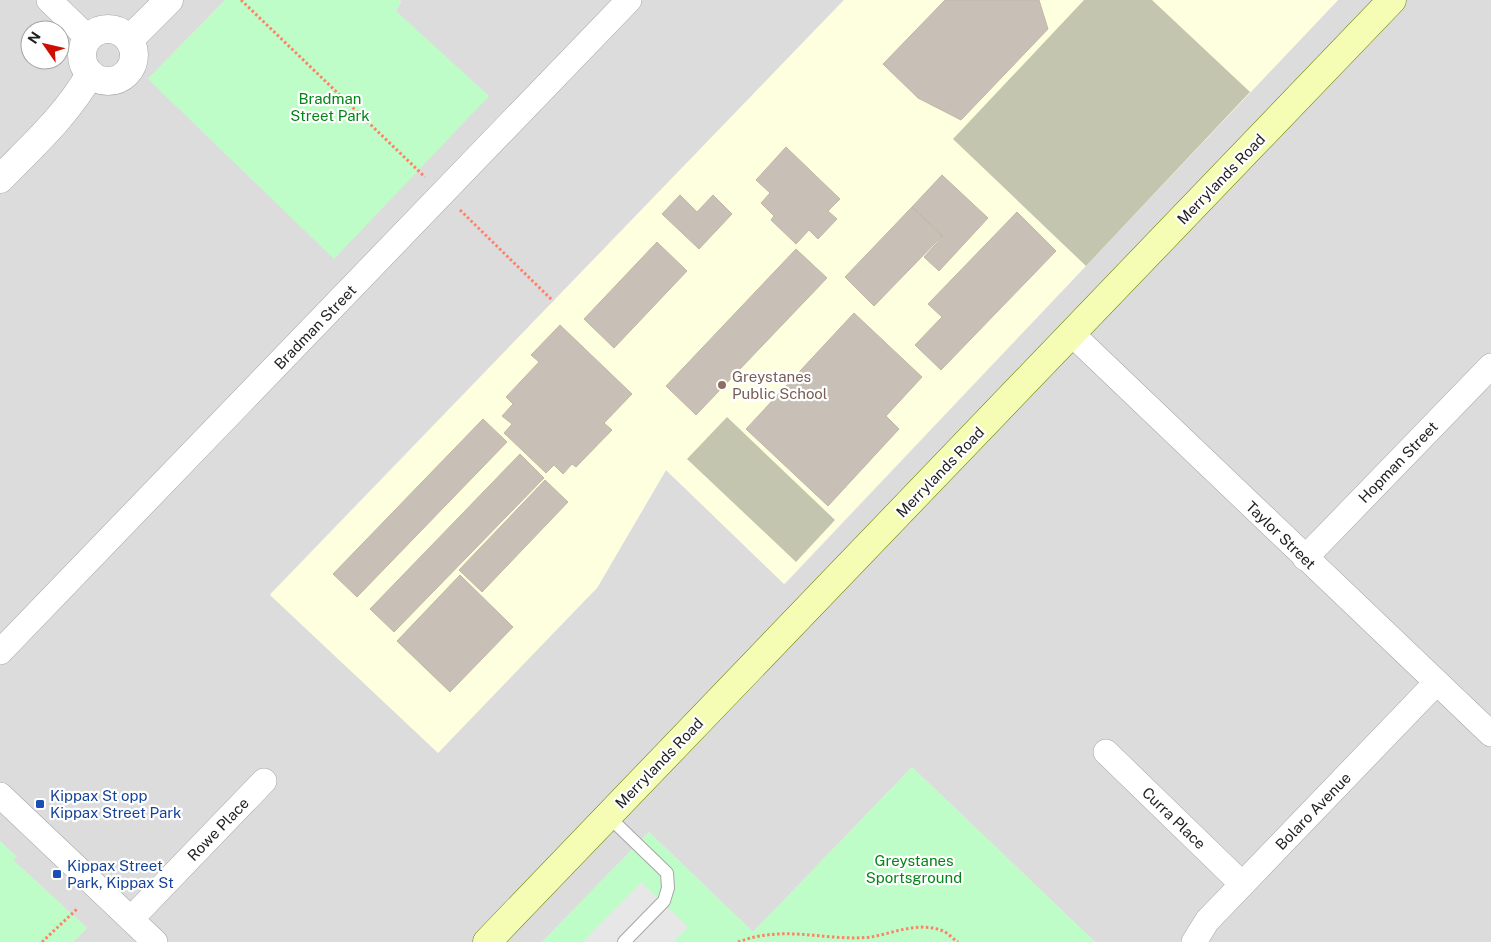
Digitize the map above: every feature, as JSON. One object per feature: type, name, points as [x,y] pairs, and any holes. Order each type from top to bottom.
[{"type":"main road","name":"Merrylands Road","points":[[487,942],[1392,0]]},
{"type":"street","points":[[49,0],[88,38]]},
{"type":"street","points":[[129,40],[169,0]]},
{"type":"street","name":"Bradman Street","points":[[0,652],[628,0]]},
{"type":"street","points":[[112,29],[120,32],[129,40],[134,53],[134,62],[124,76],[109,82],[101,81],[90,74],[83,63],[82,55],[88,38],[94,33],[112,29]]},
{"type":"street","points":[[0,179],[62,115],[90,74]]},
{"type":"street","name":"Taylor Street","points":[[1072,334],[1491,734]]},
{"type":"street","name":"Hopman Street","points":[[1305,558],[1491,366]]},
{"type":"street","name":"Bolaro Avenue","points":[[1194,942],[1207,920],[1436,683]]},
{"type":"street","name":"Curra Place","points":[[1106,752],[1242,884]]},
{"type":"street","name":"Rowe Place","points":[[131,919],[264,781]]},
{"type":"street","points":[[0,795],[154,942]]},
{"type":"lane","points":[[608,816],[667,873],[668,888],[664,901],[624,942]]},
{"type":"path","points":[[241,0],[554,301]]},
{"type":"path","points":[[42,942],[76,909]]},
{"type":"path","points":[[738,942],[752,937],[783,933],[870,938],[893,930],[917,928],[942,931],[958,942]]},
{"type":"shaded area","points":[[0,0],[225,0],[148,79],[396,11],[401,2],[399,0],[844,0],[270,594],[597,588],[666,470],[785,584],[1338,0],[1491,0],[1491,942],[1095,942],[912,767],[753,932],[649,832],[542,942],[73,942],[87,928],[13,860],[16,857],[0,841]]},
{"type":"shaded area","name":"Greystanes Public School","points":[[844,0],[1338,0],[784,584],[666,470],[597,588],[438,753],[270,595]]},
{"type":"shaded area","points":[[1084,0],[1152,0],[1250,92],[1086,266],[953,139]]},
{"type":"shaded area","points":[[727,417],[835,520],[796,562],[687,459]]},
{"type":"shaded area","points":[[641,882],[688,927],[673,942],[583,942]]},
{"type":"green space","name":"Bradman Street Park","points":[[225,0],[399,0],[401,2],[396,11],[489,96],[334,259],[148,79]]},
{"type":"green space","name":"Greystanes Sportsground","points":[[912,767],[1095,942],[542,942],[649,832],[753,932]]},
{"type":"green space","points":[[0,841],[17,857],[13,860],[87,928],[73,942],[0,942]]},
{"type":"building","points":[[945,0],[1039,0],[1048,29],[961,120],[918,98],[883,64]]},
{"type":"building","points":[[786,147],[840,199],[828,211],[837,219],[818,239],[809,230],[796,244],[771,220],[774,216],[761,203],[770,193],[756,180]]},
{"type":"building","points":[[942,175],[988,218],[939,271],[924,257],[943,236],[912,207]]},
{"type":"building","points":[[680,195],[697,212],[713,195],[732,214],[699,249],[662,214]]},
{"type":"building","points":[[912,207],[942,236],[874,306],[845,277]]},
{"type":"building","points":[[1017,212],[1056,251],[941,370],[915,345],[942,317],[928,304]]},
{"type":"building","points":[[657,242],[687,271],[614,348],[584,319]]},
{"type":"building","points":[[796,249],[827,278],[696,415],[666,386]]},
{"type":"building","points":[[854,313],[922,377],[886,416],[899,429],[828,506],[746,429]]},
{"type":"building","points":[[560,325],[632,394],[604,423],[612,430],[576,467],[572,464],[563,474],[554,465],[546,473],[504,433],[512,424],[502,416],[513,404],[506,397],[539,362],[531,355]]},
{"type":"building","points":[[483,419],[507,442],[357,597],[333,574]]},
{"type":"building","points":[[520,454],[544,478],[394,632],[370,609]]},
{"type":"building","points":[[545,480],[568,502],[482,592],[459,570]]},
{"type":"building","points":[[460,575],[513,627],[450,692],[397,641]]},
{"type":"place","name":"Greystanes Public School","points":[[722,385]]},
{"type":"place","name":"Kippax St opp Kippax Street Park","points":[[40,804]]},
{"type":"place","name":"Kippax Street Park, Kippax St","points":[[57,874]]}]
